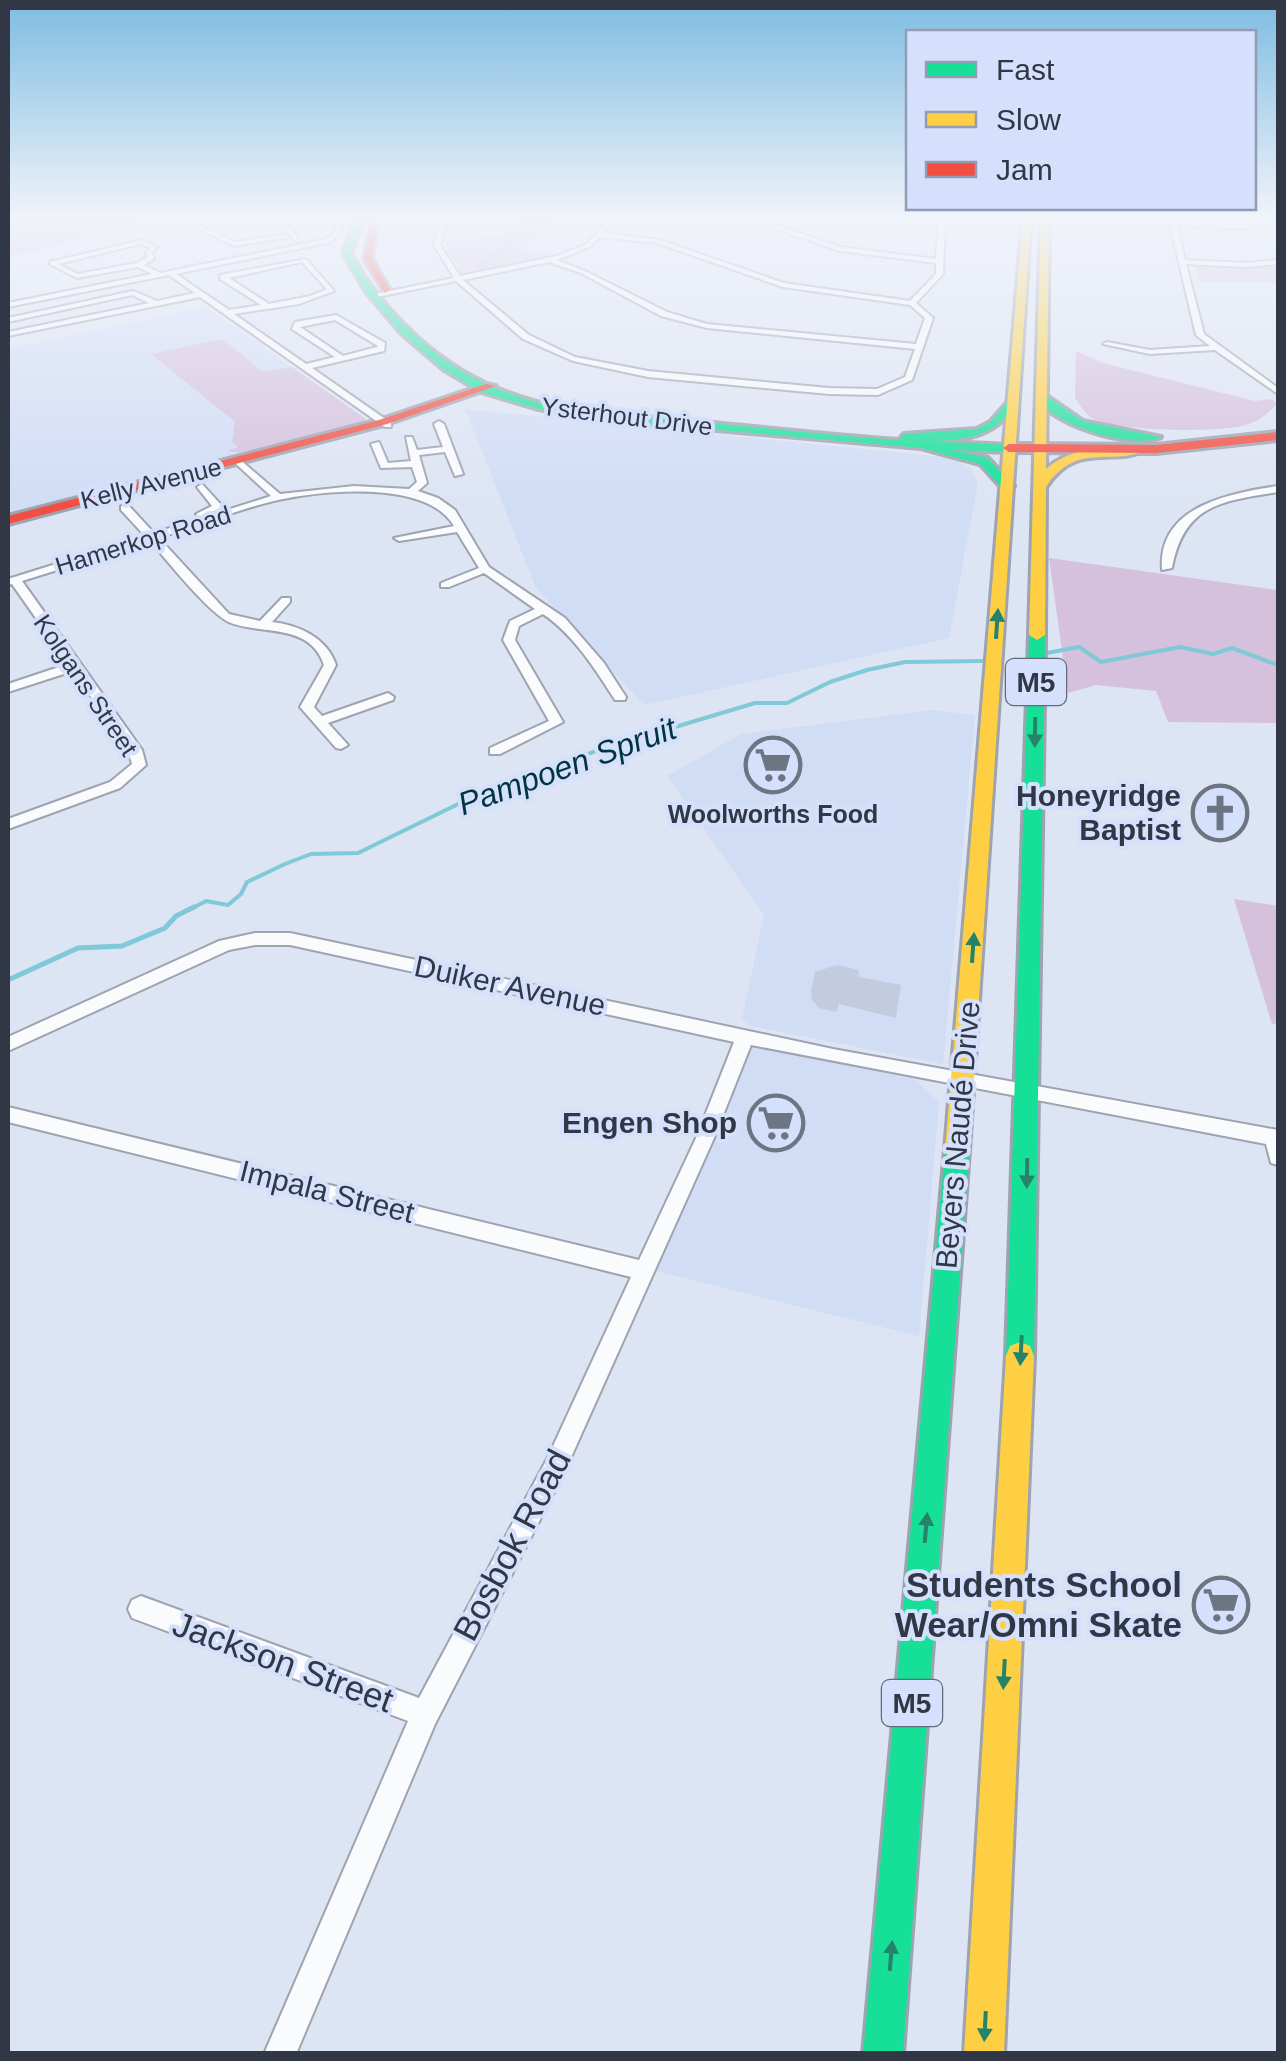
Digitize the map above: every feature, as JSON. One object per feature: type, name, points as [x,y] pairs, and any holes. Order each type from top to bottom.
[{"type":"main road","name":"Ysterhout Drive","points":[[397,312],[444,368],[554,409],[675,432],[742,430],[909,442],[1148,443]]},
{"type":"main road","name":"Ysterhout Drive","points":[[401,312],[448,355],[493,387],[593,407],[909,442]]},
{"type":"main road","name":"Beyers Naudé Drive","points":[[883,2054],[963,1080],[1020,312]]},
{"type":"main road","name":"Beyers Naudé Drive","points":[[984,2054],[1026,1252],[1042,312]]},
{"type":"main road","points":[[423,418],[454,392],[457,382],[444,368]]},
{"type":"main road","name":"Kelly Avenue","points":[[8,520],[295,446],[383,430],[423,418],[493,387]]},
{"type":"main road","points":[[1040,396],[1056,414],[1083,427],[1148,443],[1278,436]]},
{"type":"main road","points":[[909,442],[992,428],[1005,419],[1013,398]]},
{"type":"main road","points":[[423,418],[487,401],[554,409]]},
{"type":"main road","points":[[1039,488],[1048,468],[1068,457],[1278,426]]},
{"type":"main road","points":[[675,432],[742,430]]},
{"type":"main road","points":[[909,442],[976,456],[997,467],[1008,486]]},
{"type":"street","points":[[8,320],[41,312]]},
{"type":"street","points":[[8,334],[112,312]]},
{"type":"street","points":[[230,312],[383,430],[388,482]]},
{"type":"street","points":[[499,312],[540,346],[591,363],[648,374],[830,392],[878,392],[909,378],[930,318],[923,312]]},
{"type":"street","points":[[660,312],[707,326],[919,347]]},
{"type":"street","points":[[1194,312],[1198,329],[1213,348],[1278,392]]},
{"type":"street","points":[[28,315],[42,327]]},
{"type":"street","points":[[304,367],[381,349],[382,345],[336,317],[295,326],[341,358]]},
{"type":"street","points":[[1107,344],[1150,352],[1213,348]]},
{"type":"street","points":[[423,418],[448,448],[458,474]]},
{"type":"street","points":[[409,439],[422,483],[411,492]]},
{"type":"street","points":[[384,466],[448,448]]},
{"type":"street","points":[[238,460],[278,498],[354,488],[411,492],[444,505],[484,568],[544,610],[585,647],[620,697]]},
{"type":"street","points":[[142,529],[215,509],[218,504],[202,487]]},
{"type":"street","points":[[1166,568],[1168,545],[1180,524],[1192,514],[1229,498],[1278,489]]},
{"type":"street","name":"Hamerkop Road","points":[[11,581],[278,498]]},
{"type":"street","points":[[124,508],[225,616],[302,631],[329,657],[330,664],[308,703],[308,711],[340,745]]},
{"type":"street","points":[[399,538],[460,528]]},
{"type":"street","points":[[446,584],[484,568]]},
{"type":"street","name":"Kolgans Street","points":[[8,824],[116,784],[134,772],[138,758],[76,666],[11,581]]},
{"type":"street","points":[[265,623],[286,600]]},
{"type":"street","points":[[495,750],[556,722],[509,640],[514,624],[544,610]]},
{"type":"street","points":[[8,688],[76,666]]},
{"type":"street","points":[[318,722],[388,696]]},
{"type":"street","name":"Duiker Avenue","points":[[8,1044],[224,945],[272,938],[1277,1144]]},
{"type":"street","name":"Bosbok Road","points":[[280,2054],[426,1714],[556,1465],[646,1271],[745,1037]]},
{"type":"street","name":"Impala Street","points":[[8,1114],[646,1271]]},
{"type":"street","name":"Jackson Street","points":[[141,1609],[426,1714]]},
{"type":"shaded area","points":[[182,312],[213,312],[366,419],[361,424],[8,516],[8,349]]},
{"type":"shaded area","points":[[222,339],[263,372],[292,367],[366,419],[361,424],[246,453],[227,451],[238,447],[232,442],[235,422],[151,354]]},
{"type":"shaded area","points":[[1076,351],[1103,363],[1277,403],[1260,419],[1232,428],[1166,430],[1102,422],[1090,417],[1075,398]]},
{"type":"shaded area","points":[[465,409],[954,458],[970,468],[978,483],[949,638],[644,705],[536,588]]},
{"type":"shaded area","points":[[1049,558],[1278,590],[1278,723],[1168,722],[1156,691],[1096,685],[1068,693]]},
{"type":"shaded area","points":[[933,710],[975,715],[943,1064],[751,1026],[742,1019],[764,915],[667,776],[741,734]]},
{"type":"shaded area","points":[[1234,899],[1278,906],[1278,1023],[1272,1024]]},
{"type":"shaded area","points":[[751,1045],[914,1079],[939,1102],[919,1336],[652,1270]]},
{"type":"building","points":[[837,965],[858,970],[859,977],[901,985],[896,1018],[839,1004],[836,1012],[819,1008],[811,991],[815,972]]},
{"type":"waterway","name":"Pampoen Spruit","points":[[1047,653],[1079,647],[1101,662],[1180,647],[1213,654],[1232,648],[1278,665]]},
{"type":"waterway","name":"Pampoen Spruit","points":[[189,910],[206,901],[228,905],[241,894],[247,882],[285,864],[311,854],[358,853],[493,787],[602,749],[755,703],[787,703],[830,682],[867,670],[905,662],[982,661]]},
{"type":"waterway","name":"Pampoen Spruit","points":[[8,980],[78,948],[122,946],[165,928],[176,916],[194,907]]},
{"type":"traffic: fast","points":[[387,312],[426,351],[467,381],[538,406],[621,418],[856,440],[1009,448]]},
{"type":"traffic: fast","points":[[1040,396],[1078,424],[1107,432],[1155,437]]},
{"type":"traffic: fast","points":[[904,438],[952,437],[981,431],[994,425],[1012,400]]},
{"type":"traffic: fast","points":[[927,448],[984,461],[1008,486]]},
{"type":"traffic: fast","points":[[1020,1356],[1037,635]]},
{"type":"traffic: fast","points":[[883,2054],[957,1150]]},
{"type":"traffic: slow","points":[[957,1150],[1020,312]]},
{"type":"traffic: slow","points":[[1037,635],[1043,312]]},
{"type":"traffic: slow","points":[[1039,488],[1058,465],[1083,454],[1141,449]]},
{"type":"traffic: slow","points":[[984,2054],[1020,1356]]},
{"type":"traffic: jam","points":[[8,520],[383,422],[490,386]]},
{"type":"traffic: jam","points":[[1009,448],[1156,449],[1278,436]]},
{"type":"place","name":"Woolworths Food","points":[[773,765]]},
{"type":"place","name":"Honeyridge Baptist","points":[[1220,813]]},
{"type":"place","name":"Engen Shop","points":[[776,1123]]},
{"type":"place","name":"Students School Wear/Omni Skate","points":[[1221,1605]]}]
